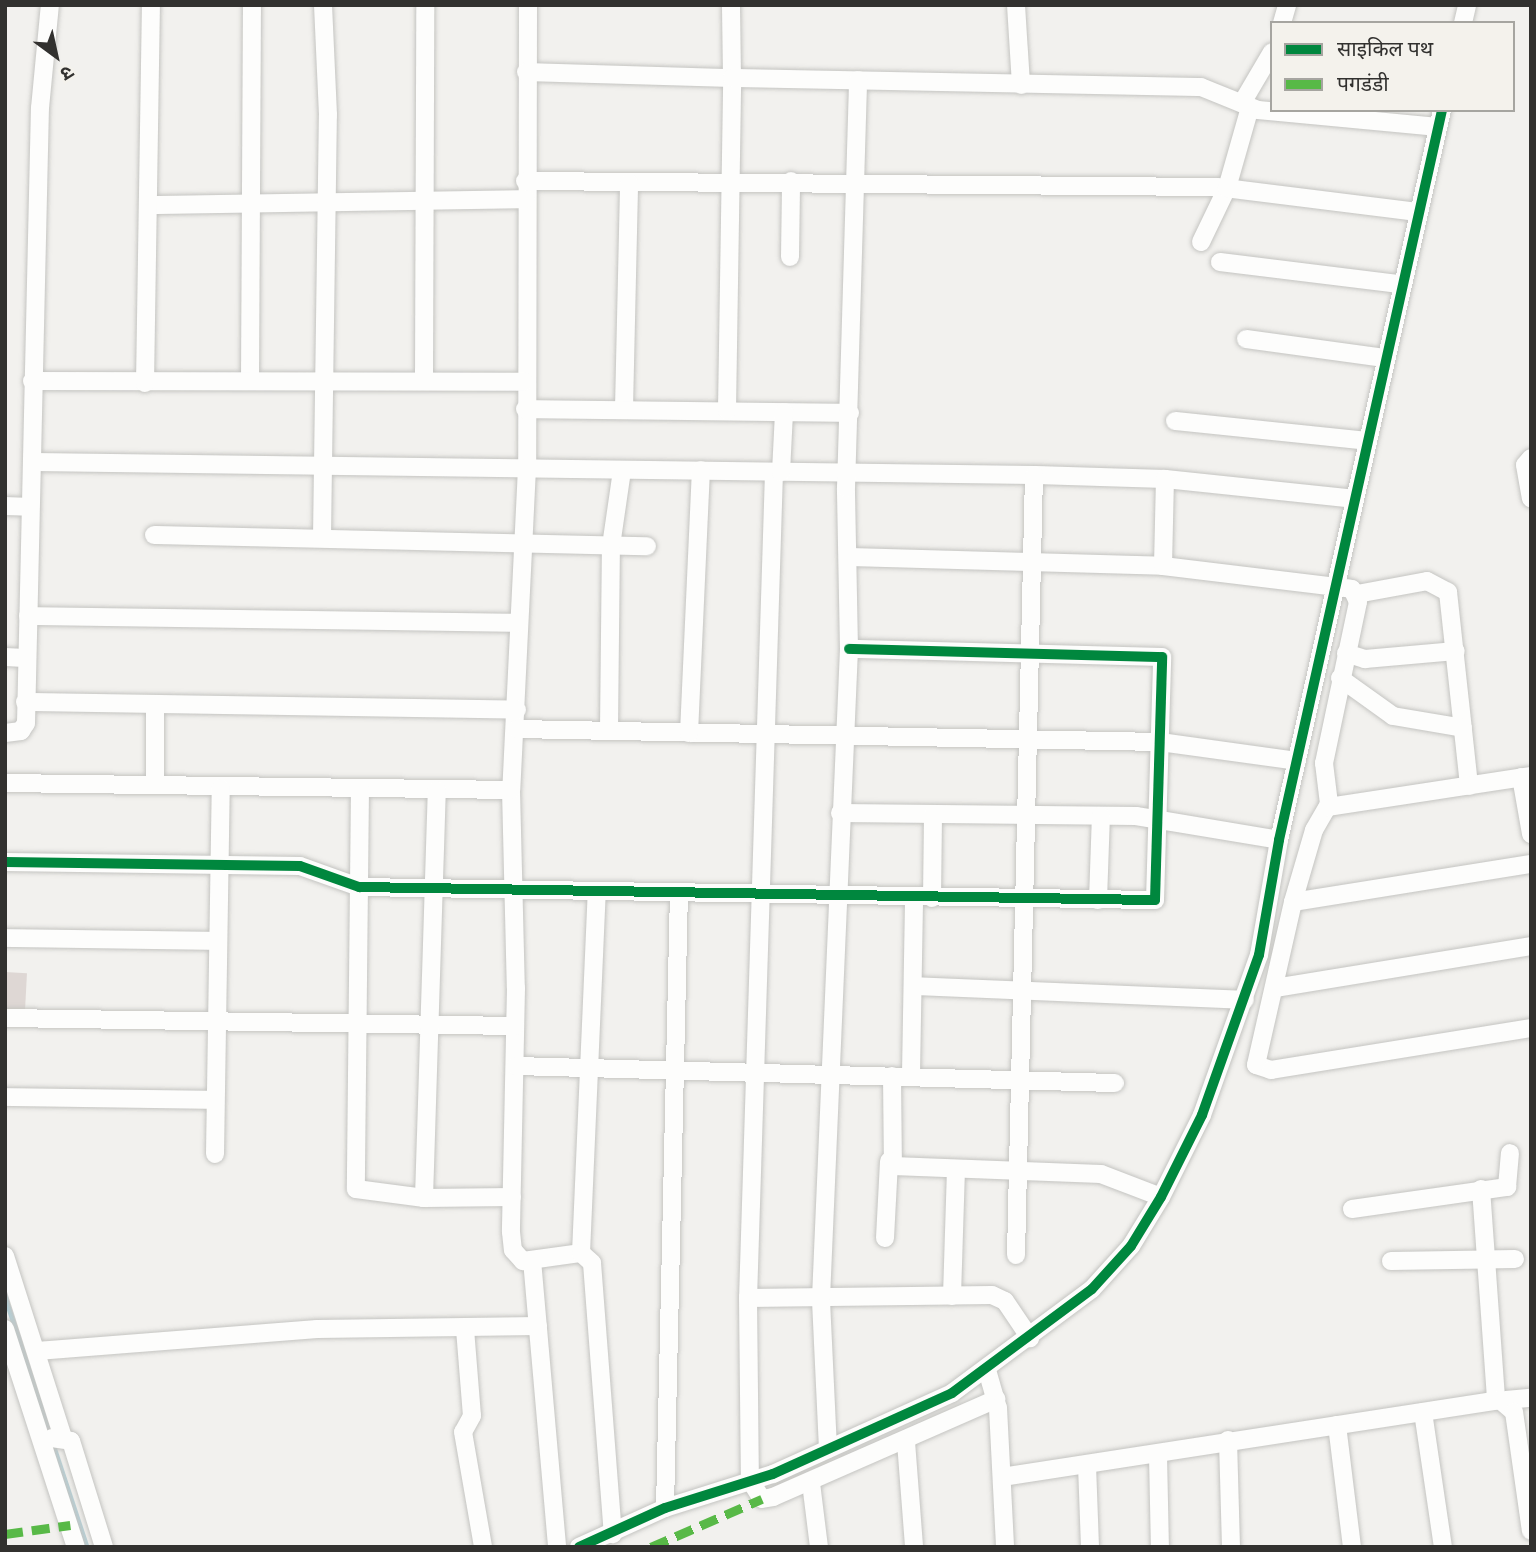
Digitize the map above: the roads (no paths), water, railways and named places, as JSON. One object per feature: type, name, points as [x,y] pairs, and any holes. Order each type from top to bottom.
[{"type":"street","points":[[5,733],[25,728],[30,507],[34,462],[33,381],[40,108],[50,5]]},
{"type":"street","points":[[145,383],[151,205],[151,5]]},
{"type":"street","points":[[250,380],[252,5]]},
{"type":"street","points":[[322,537],[320,470],[324,380],[323,203],[328,115],[323,5]]},
{"type":"street","points":[[424,381],[425,5]]},
{"type":"street","points":[[528,5],[524,382],[527,468],[517,729],[511,790],[516,1066],[513,1250],[520,1261],[581,1254],[592,1263],[614,1534]]},
{"type":"street","points":[[727,410],[727,180],[732,78],[731,5]]},
{"type":"street","points":[[1016,5],[1021,85]]},
{"type":"street","points":[[1201,242],[1227,188],[1246,105],[1270,56]]},
{"type":"street","points":[[526,72],[1200,87],[1246,105],[1270,107]]},
{"type":"street","points":[[828,1449],[821,1298],[841,738],[849,649],[852,183],[858,80]]},
{"type":"street","points":[[785,412],[777,472],[765,736],[748,1298],[754,1488],[766,1499],[811,1483],[906,1442],[991,1383],[1030,1338],[1092,1289],[1131,1246],[1161,1197],[1202,1115],[1245,1000],[1338,583],[1400,284],[1440,119],[1343,112]]},
{"type":"street","points":[[525,180],[629,183],[727,180],[1227,188],[1417,212]]},
{"type":"street","points":[[790,257],[791,181]]},
{"type":"street","points":[[624,408],[629,183]]},
{"type":"street","points":[[151,205],[526,199]]},
{"type":"street","points":[[1220,262],[1400,284]]},
{"type":"street","points":[[1247,339],[1385,358]]},
{"type":"street","points":[[33,381],[524,382]]},
{"type":"street","points":[[526,409],[624,408],[850,413]]},
{"type":"street","points":[[1175,421],[1368,441]]},
{"type":"street","points":[[1531,457],[1525,465],[1531,498]]},
{"type":"street","points":[[34,462],[320,470],[527,468],[1034,475],[1165,479],[1354,499]]},
{"type":"street","points":[[689,733],[701,470]]},
{"type":"street","points":[[608,730],[611,546],[622,471]]},
{"type":"street","points":[[1016,1255],[1022,899],[1034,475]]},
{"type":"street","points":[[1163,566],[1165,479]]},
{"type":"street","points":[[5,506],[30,507]]},
{"type":"street","points":[[155,535],[523,541],[647,546]]},
{"type":"street","points":[[850,557],[1163,566],[1338,583],[1357,594],[1427,581],[1442,587],[1452,600],[1469,786]]},
{"type":"street","points":[[1357,594],[1324,763],[1328,807],[1314,830],[1293,902],[1275,988],[1255,1052],[1256,1065],[1265,1070],[1531,1028]]},
{"type":"street","points":[[28,616],[519,623]]},
{"type":"street","points":[[5,862],[218,862],[303,867],[359,887],[438,887],[514,892],[1155,900],[1164,661],[1158,655],[849,649]]},
{"type":"street","points":[[1346,653],[1365,659],[1456,651]]},
{"type":"street","points":[[5,657],[25,658]]},
{"type":"street","points":[[1340,678],[1394,716],[1463,728]]},
{"type":"street","points":[[25,702],[517,710]]},
{"type":"street","points":[[155,704],[155,781]]},
{"type":"street","points":[[517,729],[841,738],[1160,742],[1297,761]]},
{"type":"street","points":[[1328,807],[1526,776],[1531,834]]},
{"type":"street","points":[[5,783],[155,781],[221,788],[511,790]]},
{"type":"street","points":[[215,1154],[215,941],[221,788]]},
{"type":"street","points":[[360,788],[356,1189],[424,1198],[512,1197]]},
{"type":"street","points":[[424,1198],[438,887],[437,790]]},
{"type":"street","points":[[840,813],[1101,816],[1158,821],[1279,840]]},
{"type":"street","points":[[911,1074],[913,986],[933,814]]},
{"type":"street","points":[[1098,900],[1101,816]]},
{"type":"street","points":[[1293,902],[1531,864]]},
{"type":"street","points":[[581,1254],[597,891]]},
{"type":"street","points":[[665,1508],[671,1073],[679,892]]},
{"type":"street","points":[[5,938],[215,941]]},
{"type":"street","points":[[1275,988],[1531,946]]},
{"type":"street","points":[[913,986],[1021,988],[1245,1000]]},
{"type":"street","points":[[5,1018],[357,1024],[433,1022],[515,1026]]},
{"type":"street","points":[[516,1066],[671,1073],[911,1074],[1019,1081],[1115,1083]]},
{"type":"street","points":[[886,1238],[892,1076]]},
{"type":"street","points":[[5,1097],[214,1100]]},
{"type":"street","points":[[1352,1209],[1510,1186],[1510,1153]]},
{"type":"street","points":[[889,1161],[897,1167],[1113,1176],[1161,1197]]},
{"type":"street","points":[[952,1296],[957,1169]]},
{"type":"street","points":[[1481,1189],[1485,1260],[1501,1400],[1514,1412],[1531,1531]]},
{"type":"street","points":[[5,1256],[37,1351],[52,1438],[76,1547]]},
{"type":"street","points":[[1391,1261],[1515,1259]]},
{"type":"street","points":[[532,1260],[556,1547]]},
{"type":"street","points":[[748,1298],[999,1297],[1030,1338]]},
{"type":"street","points":[[37,1351],[317,1329],[538,1326]]},
{"type":"street","points":[[5,1329],[12,1369],[52,1438],[74,1449],[104,1547]]},
{"type":"street","points":[[465,1329],[472,1416],[463,1432],[483,1547]]},
{"type":"street","points":[[579,1547],[614,1534],[665,1508],[754,1488],[828,1449],[991,1383]]},
{"type":"street","points":[[991,1383],[1003,1477],[1005,1547]]},
{"type":"street","points":[[1003,1477],[1158,1455],[1228,1440],[1501,1400],[1531,1398]]},
{"type":"street","points":[[1423,1412],[1443,1547]]},
{"type":"street","points":[[1337,1425],[1352,1547]]},
{"type":"street","points":[[1228,1440],[1231,1547]]},
{"type":"street","points":[[906,1442],[914,1547]]},
{"type":"street","points":[[1158,1455],[1160,1547]]},
{"type":"street","points":[[1087,1465],[1090,1547]]},
{"type":"street","points":[[811,1483],[819,1547]]},
{"type":"waterway","points":[[5,1296],[50,1435]]},
{"type":"waterway","points":[[53,1444],[87,1547]]}]
